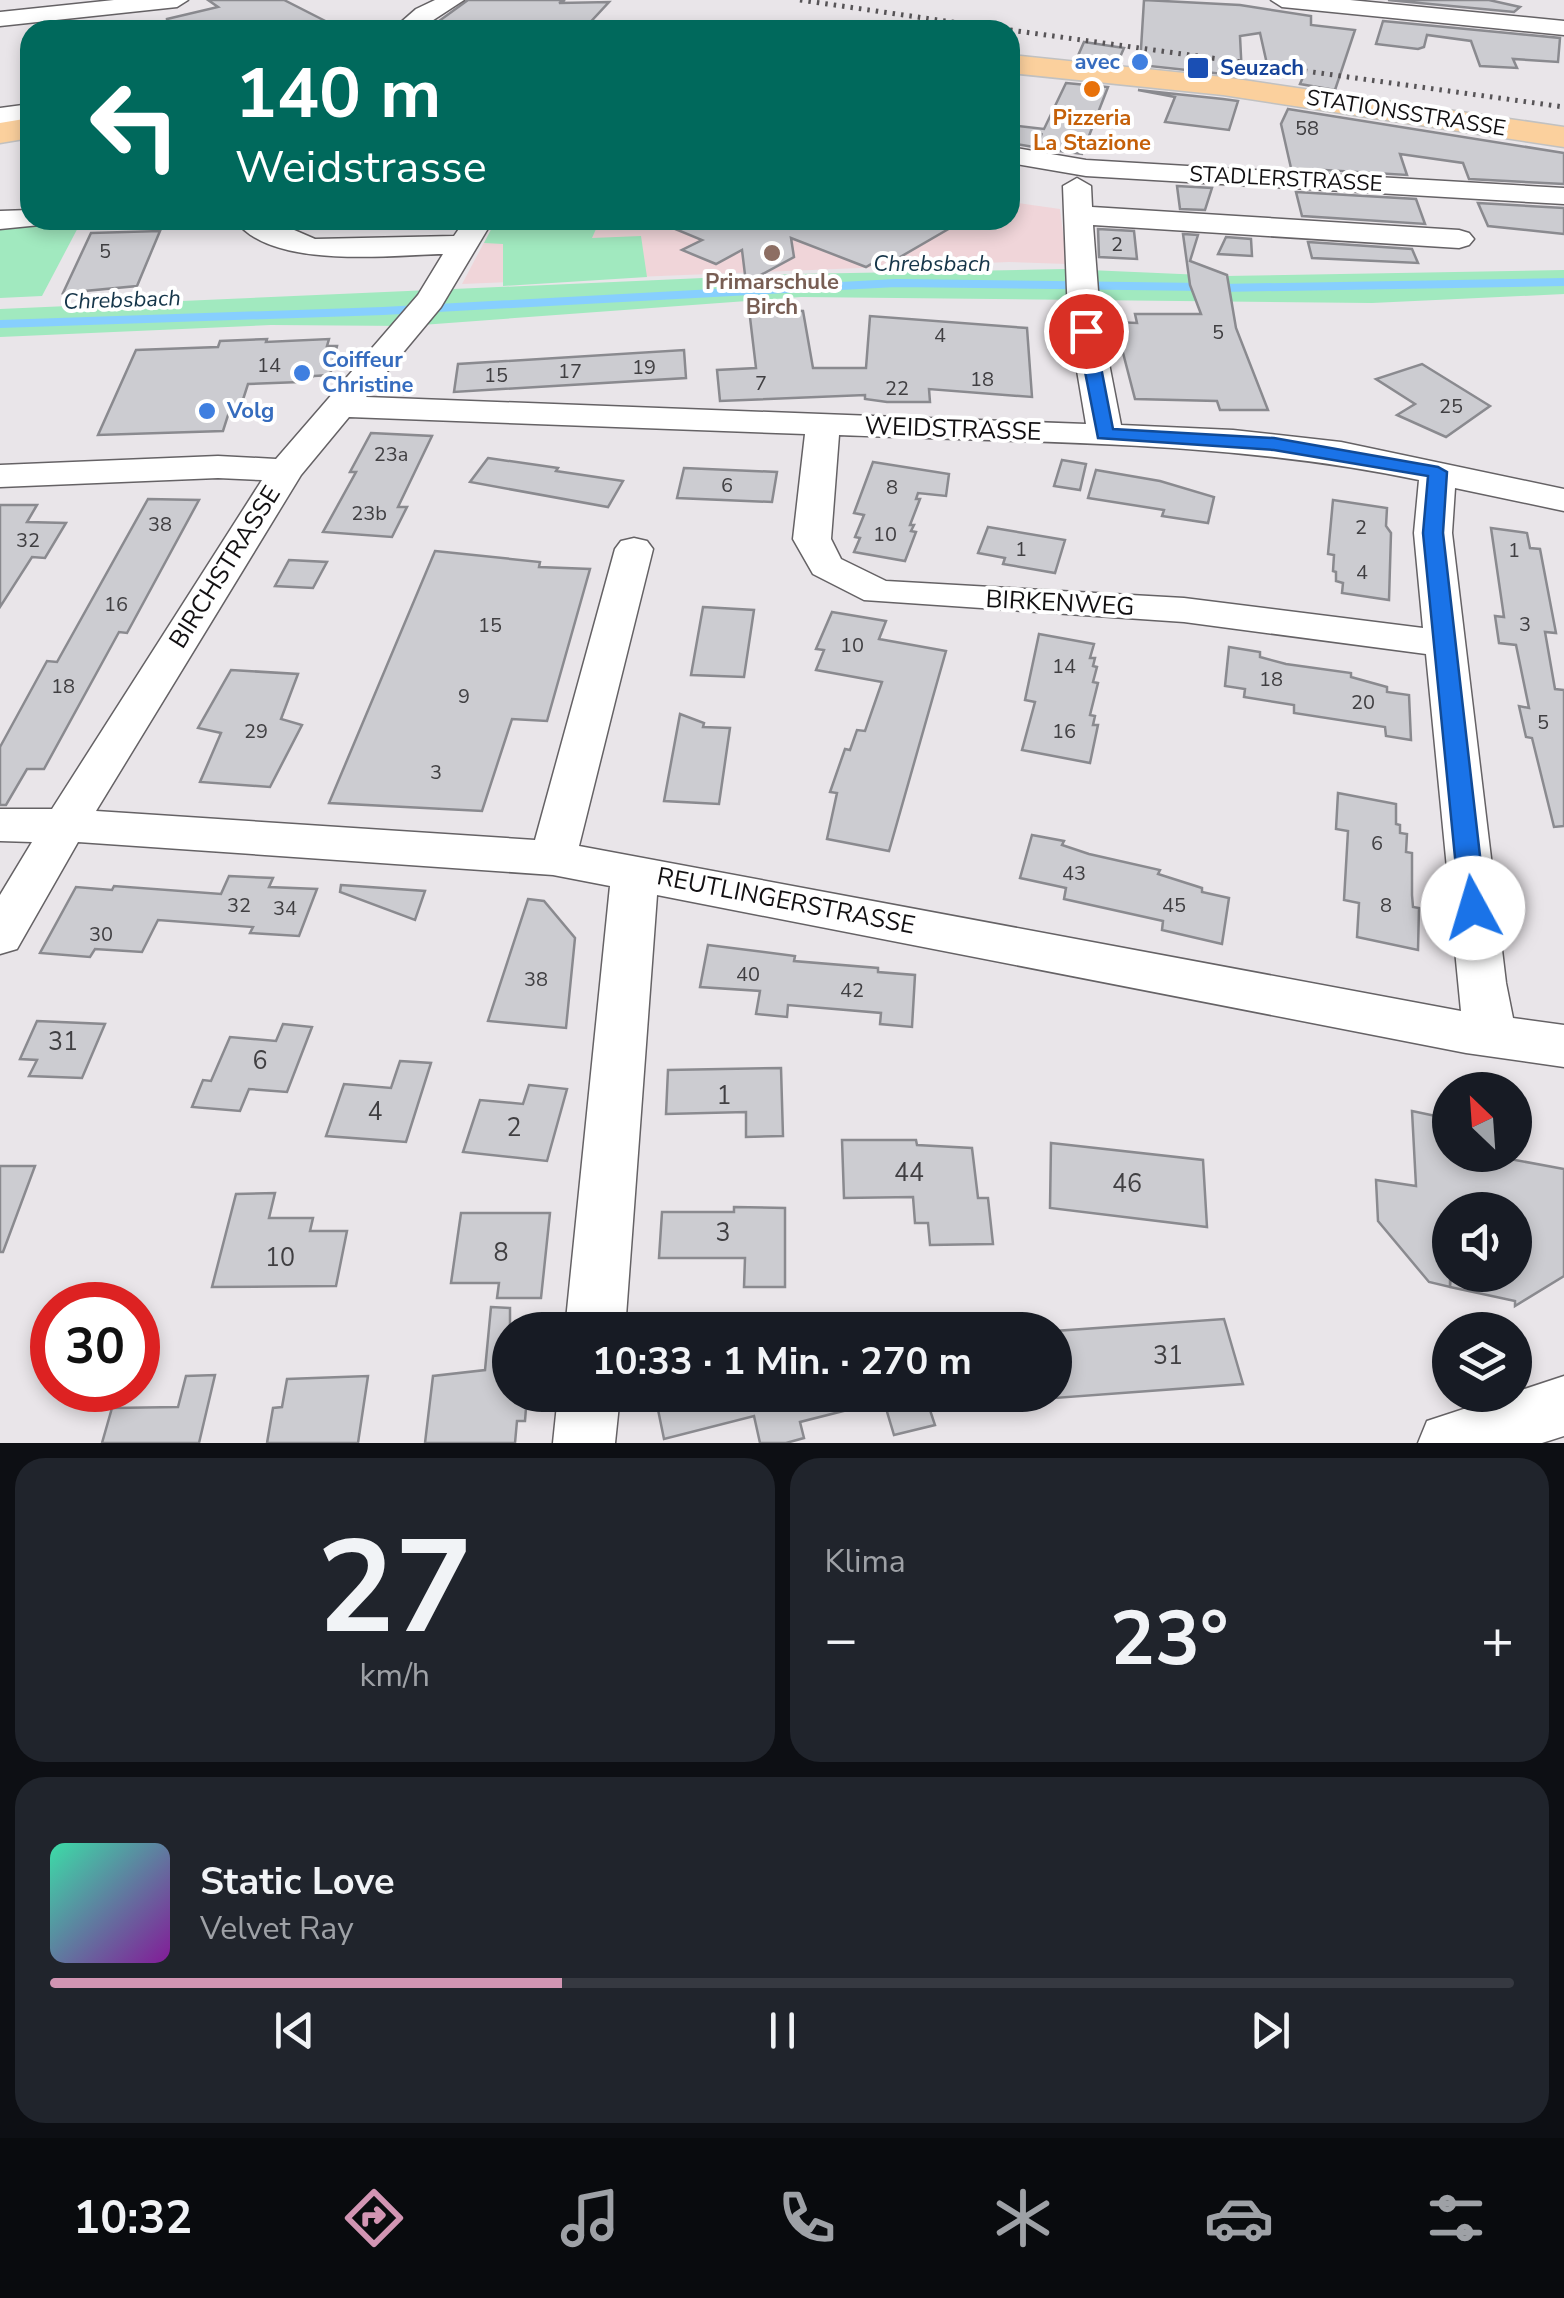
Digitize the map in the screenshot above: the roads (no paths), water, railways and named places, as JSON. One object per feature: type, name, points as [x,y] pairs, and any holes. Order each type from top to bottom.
[{"type":"main road","name":"STATIONSSTRASSE","points":[[1020,65],[1223,86],[1564,137]]},
{"type":"street","points":[[0,19],[177,0]]},
{"type":"street","points":[[172,20],[192,0]]},
{"type":"street","points":[[416,20],[453,0]]},
{"type":"street","points":[[1282,0],[1564,28]]},
{"type":"street","points":[[1544,1],[1564,13]]},
{"type":"street","name":"STADLERSTRASSE","points":[[1020,157],[1082,168],[1564,196]]},
{"type":"street","points":[[1082,168],[1077,215],[1081,285],[1105,434]]},
{"type":"street","points":[[1077,215],[1459,239]]},
{"type":"street","points":[[268,230],[314,248],[472,233]]},
{"type":"street","name":"BIRCHSTRASSE","points":[[0,936],[286,470],[422,309],[472,233]]},
{"type":"street","name":"WEIDSTRASSE","points":[[338,406],[1105,434],[1274,444],[1438,472],[1564,500]]},
{"type":"street","name":"BIRKENWEG","points":[[823,424],[812,538],[826,566],[878,592],[1184,610],[1443,643]]},
{"type":"street","points":[[0,476],[203,467],[286,470]]},
{"type":"street","points":[[1438,472],[1433,533],[1443,643],[1481,984],[1491,1033]]},
{"type":"street","points":[[553,858],[634,550]]},
{"type":"street","name":"REUTLINGERSTRASSE","points":[[0,826],[553,858],[1466,1032],[1564,1046]]},
{"type":"street","points":[[596,1312],[636,872]]},
{"type":"street","points":[[1448,1443],[1564,1406]]},
{"type":"street","points":[[584,1443],[587,1412]]},
{"type":"waterway","name":"Chrebsbach","points":[[1220,288],[1564,282]]},
{"type":"waterway","name":"Chrebsbach","points":[[0,324],[383,311],[896,283],[1203,287]]},
{"type":"railway","points":[[800,0],[938,20]]},
{"type":"railway","points":[[1020,31],[1564,107]]},
{"type":"place","name":"avec","points":[[1140,62]]},
{"type":"place","name":"Seuzach","points":[[1198,68]]},
{"type":"place","name":"Pizzeria La Stazione","points":[[1092,89]]},
{"type":"place","name":"Primarschule Birch","points":[[772,253]]},
{"type":"place","name":"Coiffeur Christine","points":[[302,373]]},
{"type":"place","name":"Volg","points":[[207,411]]}]
